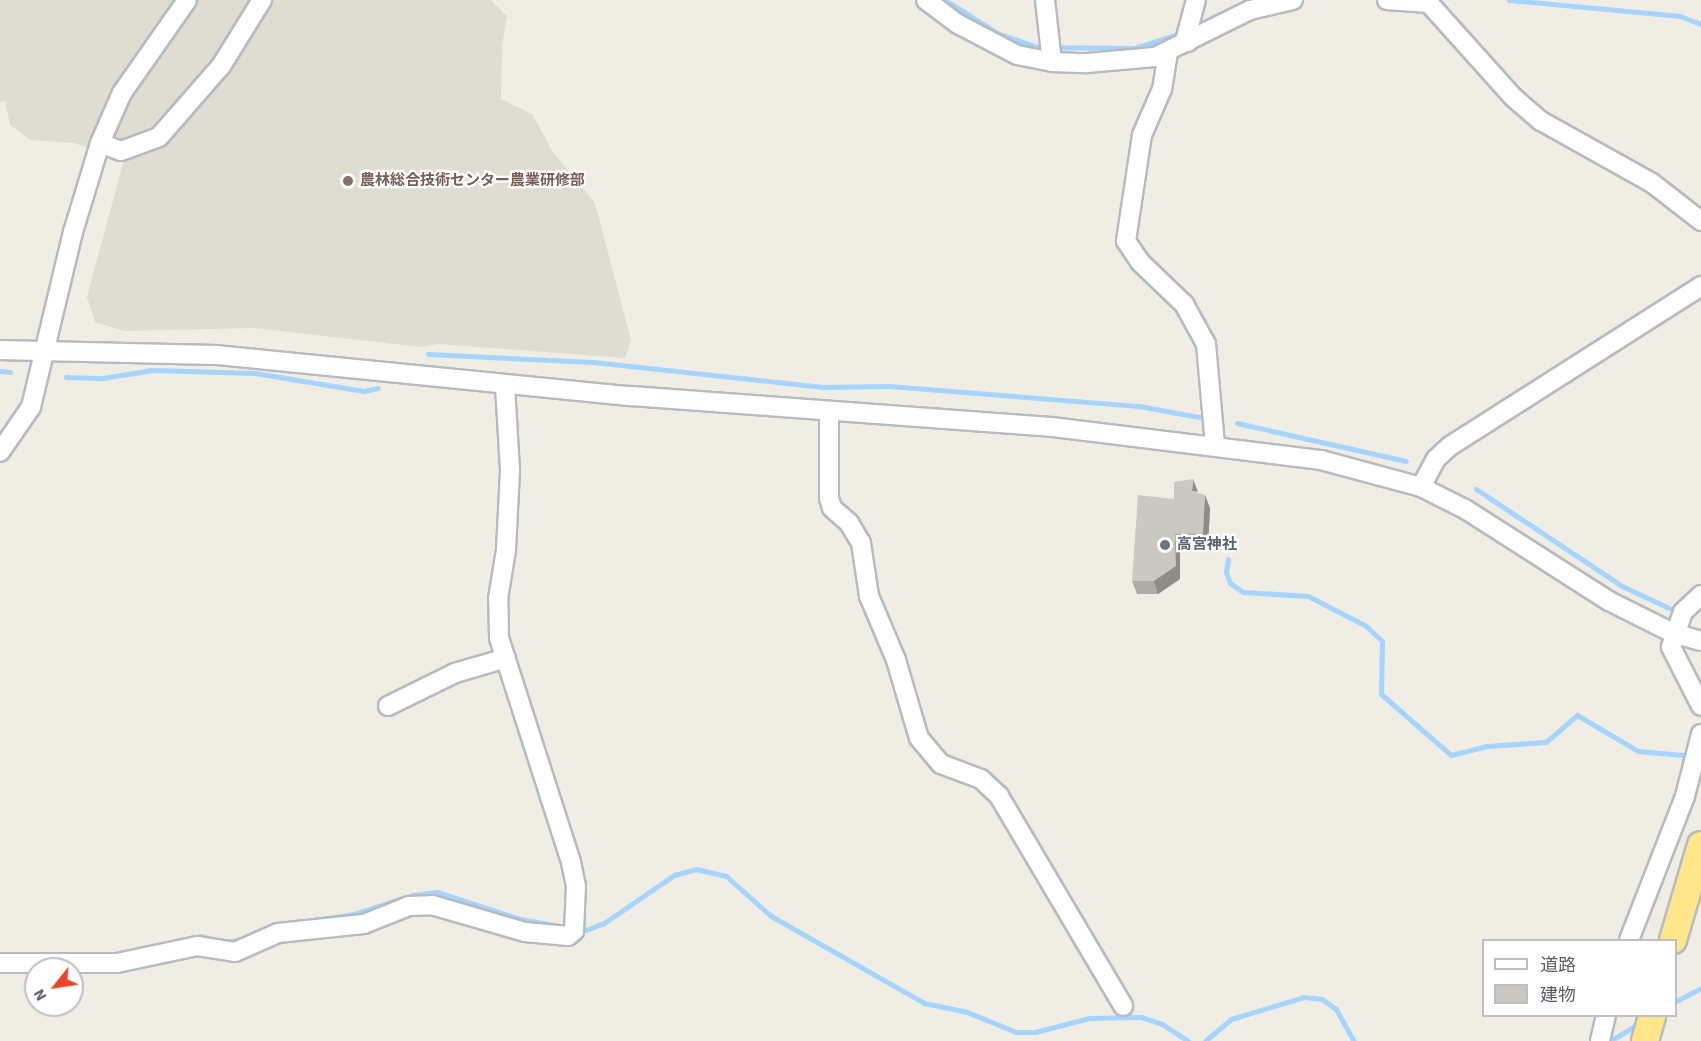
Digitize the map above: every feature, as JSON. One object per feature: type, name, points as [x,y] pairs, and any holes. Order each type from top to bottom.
[{"type":"highway","points":[[1673,939],[1701,845]]},
{"type":"highway","points":[[1645,1041],[1652,1017]]},
{"type":"street","points":[[0,452],[31,407],[73,232],[99,143],[122,93],[187,0]]},
{"type":"street","points":[[99,143],[121,150],[159,137],[221,66],[262,0]]},
{"type":"street","points":[[926,0],[958,24],[1017,55],[1052,62],[1125,62],[1168,52],[1250,10],[1293,0]]},
{"type":"street","points":[[1044,0],[1052,62]]},
{"type":"street","points":[[1188,42],[1186,37],[1196,0]]},
{"type":"street","points":[[1387,0],[1428,2],[1513,97],[1541,121],[1652,183],[1701,221]]},
{"type":"street","points":[[1168,52],[1162,89],[1142,135],[1126,241],[1140,262],[1184,304],[1206,344],[1215,445]]},
{"type":"street","points":[[1421,488],[1436,459],[1450,446],[1701,286]]},
{"type":"street","points":[[0,350],[218,355],[506,385],[830,413],[1052,427],[1215,445],[1321,460],[1421,488],[1465,509],[1609,601],[1673,633],[1701,641]]},
{"type":"street","points":[[0,963],[105,964],[197,946],[235,952],[278,933],[364,924],[409,906],[432,904],[525,932],[568,936],[574,931],[576,886],[571,862],[506,658],[497,620],[506,550],[510,470],[506,385]]},
{"type":"street","points":[[830,413],[828,498],[832,508],[849,523],[861,543],[869,596],[896,660],[919,738],[941,764],[981,779],[999,796],[1123,1006]]},
{"type":"street","points":[[1701,595],[1683,612],[1673,633],[1671,647],[1701,706]]},
{"type":"street","points":[[388,706],[455,674],[506,658]]},
{"type":"street","points":[[1629,939],[1686,796],[1701,734]]},
{"type":"street","points":[[1599,1041],[1606,1018]]},
{"type":"shaded area","name":"農林総合技術センター農業研修部","points":[[0,0],[491,0],[507,16],[502,46],[501,99],[532,114],[553,152],[595,203],[631,340],[625,358],[438,344],[421,347],[254,328],[124,331],[95,322],[87,297],[124,160],[74,143],[30,140],[10,125],[5,101],[0,102]]},
{"type":"building","points":[[1193,479],[1192,491],[1205,495],[1203,533],[1175,534],[1176,566],[1154,581],[1132,581],[1138,495],[1174,499],[1174,482]]},
{"type":"waterway","points":[[945,0],[997,33],[1037,47],[1135,48],[1184,32]]},
{"type":"waterway","points":[[1509,0],[1680,16],[1701,24]]},
{"type":"waterway","points":[[1195,26],[1235,7]]},
{"type":"waterway","points":[[428,354],[593,362],[823,387],[889,386],[1139,406],[1199,417]]},
{"type":"waterway","points":[[66,377],[103,378],[152,370],[255,373],[364,391],[378,388]]},
{"type":"waterway","points":[[0,371],[10,372]]},
{"type":"waterway","points":[[1237,423],[1406,461]]},
{"type":"waterway","points":[[1476,489],[1622,586],[1669,608]]},
{"type":"waterway","points":[[1228,559],[1226,572],[1230,583],[1243,592],[1308,596],[1366,626],[1382,641],[1381,694],[1451,755],[1487,746],[1546,742],[1577,715],[1638,751],[1683,755]]},
{"type":"waterway","points":[[586,930],[604,923],[674,875],[696,869],[726,876],[771,916],[924,1003],[967,1012],[1016,1032],[1035,1032],[1089,1018],[1141,1017],[1162,1024],[1188,1041]]},
{"type":"waterway","points":[[280,925],[354,914],[413,895],[437,892],[520,919],[564,927]]},
{"type":"waterway","points":[[162,945],[200,936],[226,942],[243,939]]},
{"type":"waterway","points":[[1677,1000],[1701,988]]},
{"type":"waterway","points":[[1205,1041],[1231,1019],[1304,997],[1322,999],[1336,1009],[1354,1041]]},
{"type":"waterway","points":[[1610,1041],[1642,1022]]},
{"type":"place","name":"農林総合技術センター農業研修部","points":[[348,181]]},
{"type":"place","name":"高宮神社","points":[[1165,545]]}]
